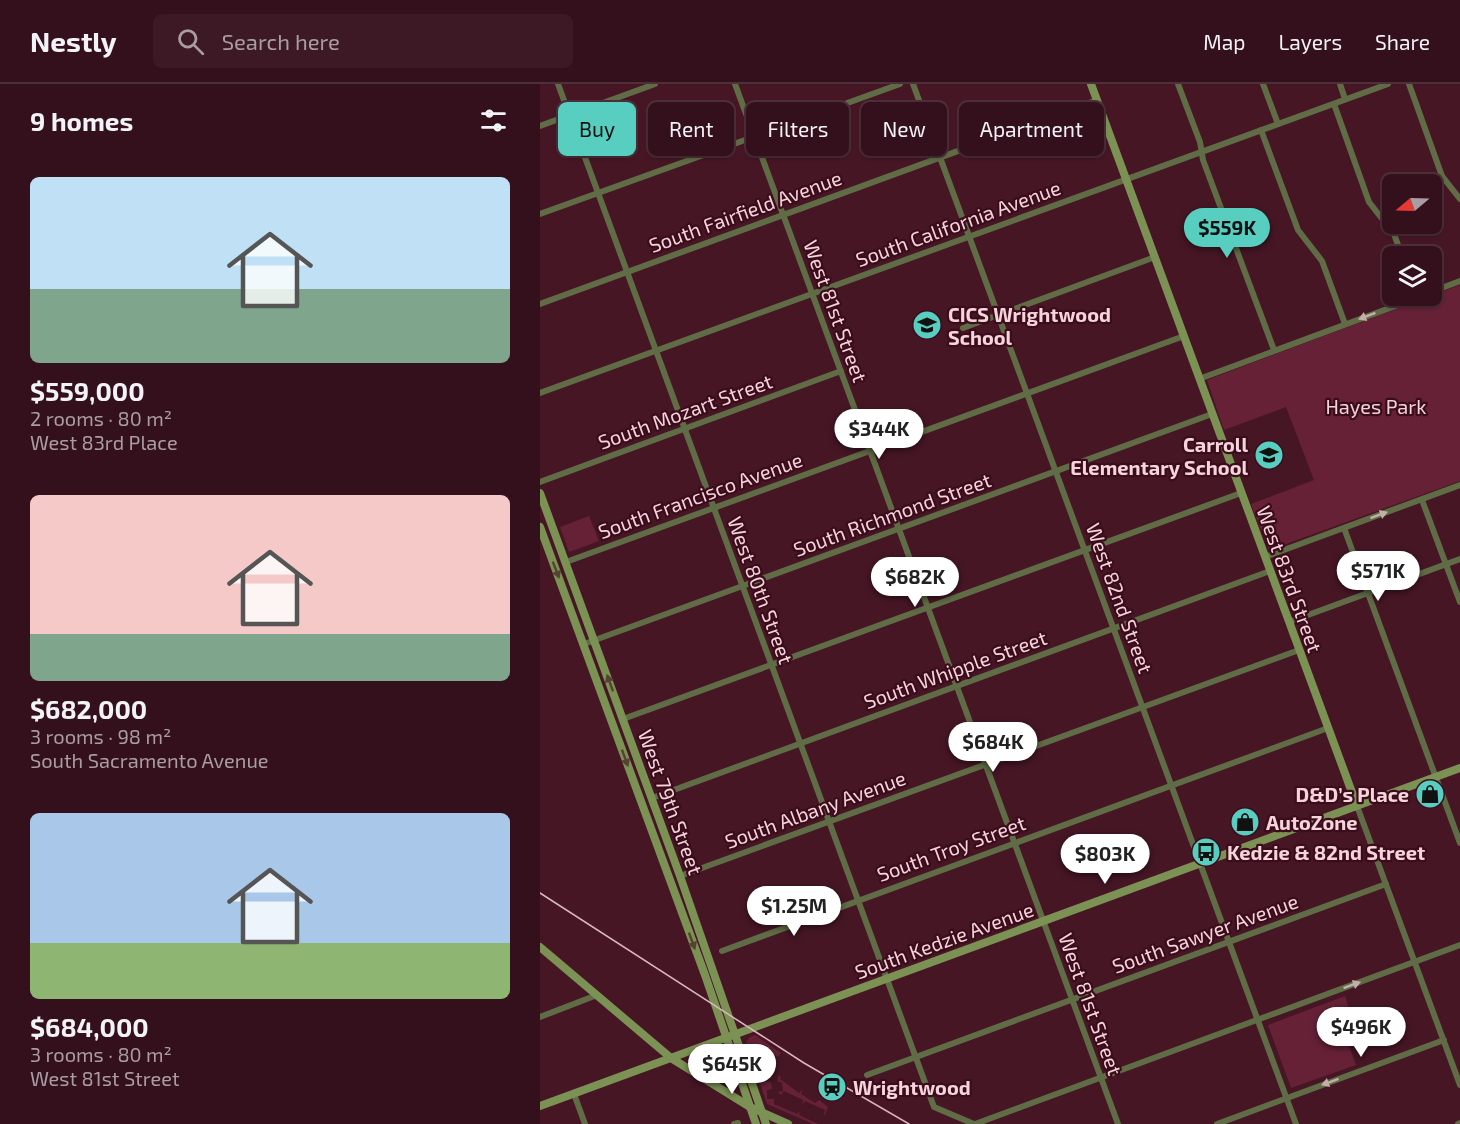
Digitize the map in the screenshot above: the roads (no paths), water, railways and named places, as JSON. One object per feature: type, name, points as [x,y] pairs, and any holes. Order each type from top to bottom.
[{"type":"main road","name":"West 83rd Street","points":[[1091,84],[1357,806]]},
{"type":"main road","name":"West 79th Street","points":[[540,493],[680,876],[766,1124]]},
{"type":"main road","name":"West 79th Street","points":[[540,527],[711,991],[725,1038],[756,1124]]},
{"type":"main road","name":"South Kedzie Avenue","points":[[540,1106],[1460,768]]},
{"type":"main road","points":[[540,947],[671,1058],[750,1107],[788,1124]]},
{"type":"street","name":"West 80th Street","points":[[558,84],[564,102]]},
{"type":"street","points":[[604,102],[655,84]]},
{"type":"street","name":"West 81st Street","points":[[735,84],[746,115]]},
{"type":"street","points":[[849,103],[900,84]]},
{"type":"street","name":"West 82nd Street","points":[[913,84],[1296,1124]]},
{"type":"street","points":[[1178,84],[1274,350]]},
{"type":"street","points":[[1263,84],[1278,124]]},
{"type":"street","points":[[1340,84],[1346,99]]},
{"type":"street","name":"South California Avenue","points":[[540,393],[1388,84]]},
{"type":"street","points":[[1409,84],[1442,176],[1449,188],[1460,199]]},
{"type":"street","name":"South Fairfield Avenue","points":[[540,304],[1096,100]]},
{"type":"street","points":[[1334,104],[1370,202],[1395,234],[1399,246]]},
{"type":"street","points":[[540,126],[558,119]]},
{"type":"street","points":[[1261,130],[1298,230],[1322,261],[1345,324]]},
{"type":"street","points":[[540,214],[746,140]]},
{"type":"street","name":"West 80th Street","points":[[584,156],[934,1107],[974,1124]]},
{"type":"street","name":"West 81st Street","points":[[761,156],[1118,1124]]},
{"type":"street","points":[[963,328],[1155,257]]},
{"type":"street","points":[[1442,288],[1460,282]]},
{"type":"street","points":[[1199,379],[1392,306]]},
{"type":"street","name":"South Francisco Avenue","points":[[566,562],[1184,336]]},
{"type":"street","name":"South Mozart Street","points":[[540,483],[841,371]]},
{"type":"street","name":"South Richmond Street","points":[[584,644],[1212,414]]},
{"type":"street","points":[[1265,557],[1460,486]]},
{"type":"street","points":[[623,719],[1241,492]]},
{"type":"street","points":[[1422,500],[1460,602]]},
{"type":"street","points":[[1344,528],[1460,843]]},
{"type":"street","points":[[1289,622],[1460,559]]},
{"type":"street","name":"South Whipple Street","points":[[652,798],[1270,571]]},
{"type":"street","name":"South Albany Avenue","points":[[680,876],[1299,650]]},
{"type":"street","name":"South Troy Street","points":[[722,951],[1328,728]]},
{"type":"street","name":"West 83rd Street","points":[[1357,806],[1460,1085]]},
{"type":"street","name":"South Sawyer Avenue","points":[[867,1075],[1386,884]]},
{"type":"street","points":[[974,1124],[1460,945]]},
{"type":"street","points":[[540,1017],[597,995]]},
{"type":"street","points":[[1216,1124],[1444,1040]]},
{"type":"street","points":[[574,1094],[585,1124]]},
{"type":"railway","points":[[540,893],[804,1063],[909,1124]]},
{"type":"place","name":"CICS Wrightwood School","points":[[927,325]]},
{"type":"place","name":"Carroll Elementary School","points":[[1269,455]]},
{"type":"place","name":"D&D’s Place","points":[[1430,794]]},
{"type":"place","name":"AutoZone","points":[[1245,822]]},
{"type":"place","name":"Kedzie & 82nd Street","points":[[1206,852]]},
{"type":"place","name":"Wrightwood","points":[[832,1087]]},
{"type":"park label","name":"Hayes Park","points":[[1376,406]]}]
